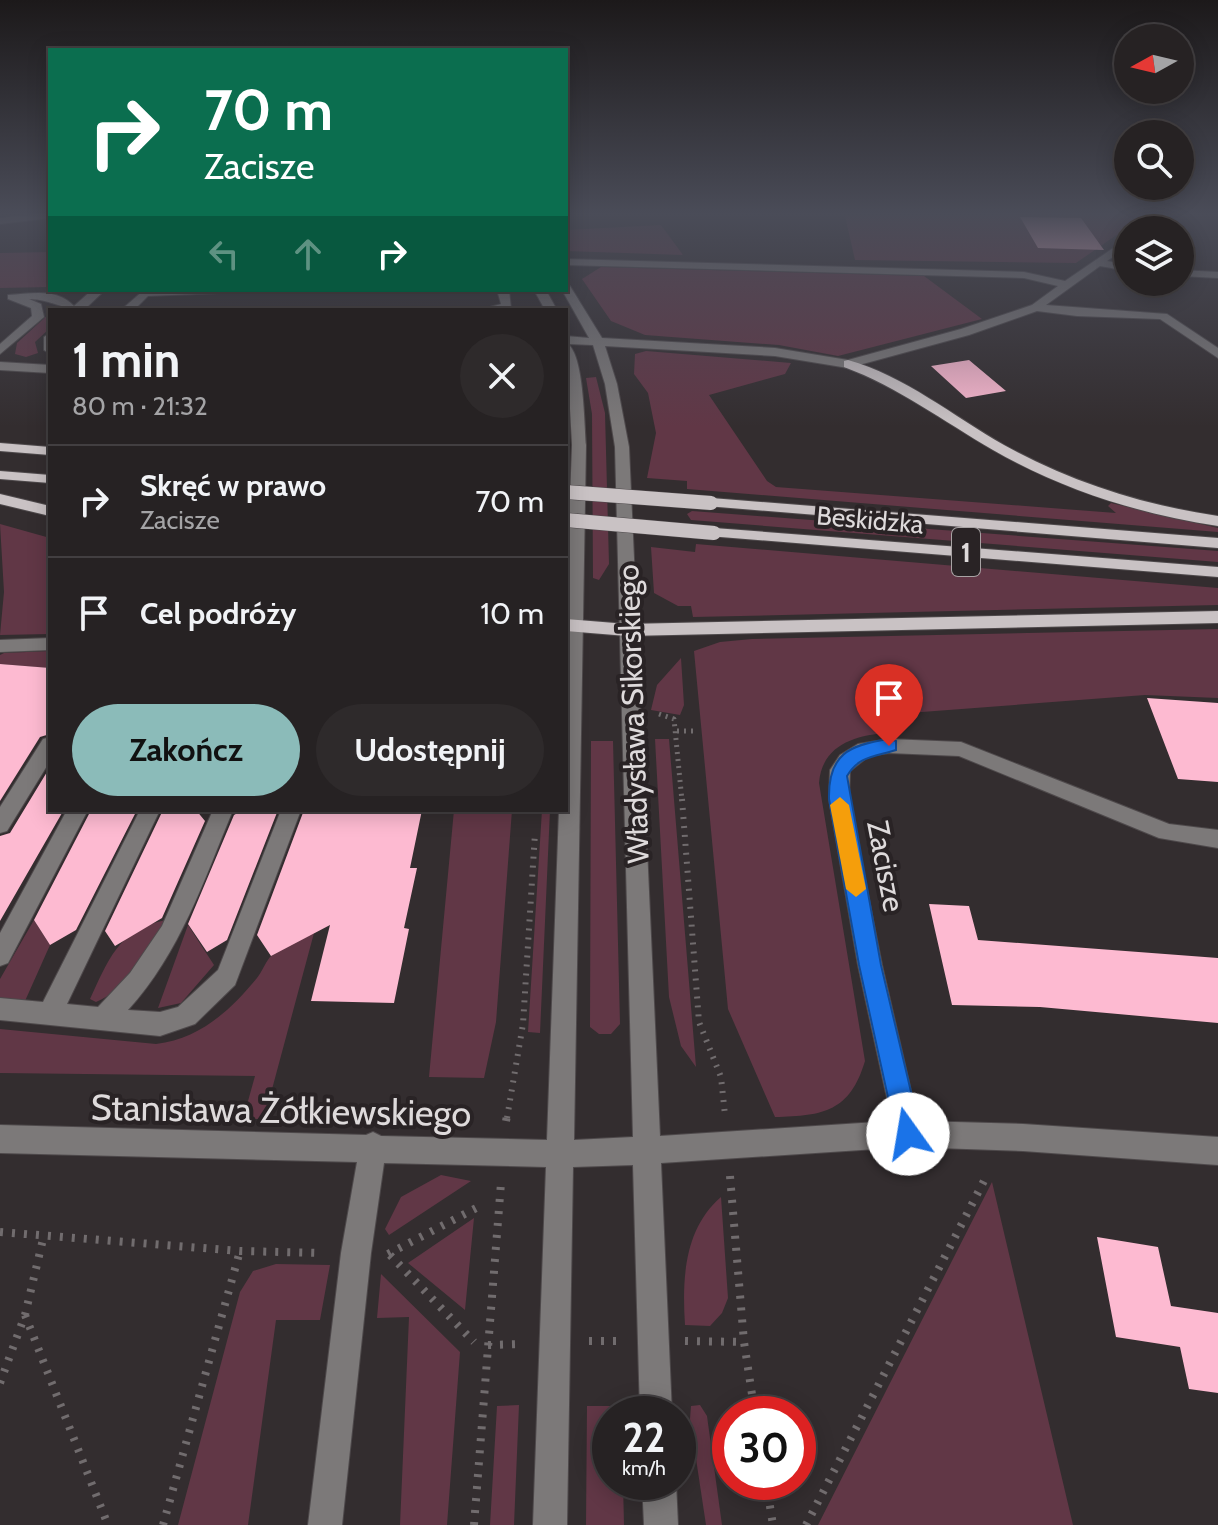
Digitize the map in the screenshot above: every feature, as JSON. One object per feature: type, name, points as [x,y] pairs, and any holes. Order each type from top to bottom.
[{"type":"main road","points":[[848,364],[886,379],[1000,448],[1057,475],[1146,506],[1218,521]]},
{"type":"main road","points":[[0,447],[48,451]]},
{"type":"main road","points":[[0,475],[48,479]]},
{"type":"main road","name":"Beskidzka","points":[[568,492],[1218,543]]},
{"type":"main road","points":[[0,499],[48,511]]},
{"type":"main road","name":"Beskidzka","points":[[568,520],[1218,572]]},
{"type":"main road","points":[[570,626],[627,630],[1218,617]]},
{"type":"street","points":[[568,340],[775,352],[848,364],[965,332],[1036,307],[1069,285]]},
{"type":"street","name":"Władysława Sikorskiego","points":[[568,291],[598,340],[612,380],[622,447],[656,1396]]},
{"type":"street","points":[[76,308],[96,292]]},
{"type":"street","points":[[129,308],[145,293],[170,292]]},
{"type":"street","points":[[498,308],[507,306],[504,292]]},
{"type":"street","points":[[6,297],[47,295],[72,308]]},
{"type":"street","points":[[0,350],[38,317],[37,306],[6,297]]},
{"type":"street","points":[[1036,307],[1077,313],[1163,316],[1218,354]]},
{"type":"street","name":"Władysława Sikorskiego","points":[[568,355],[574,379],[579,445],[568,732]]},
{"type":"street","points":[[0,366],[48,369]]},
{"type":"street","points":[[0,646],[48,644]]},
{"type":"street","name":"Zacisze","points":[[908,1134],[870,965],[839,799],[838,776],[847,760],[865,749],[889,746],[961,749],[1167,832],[1218,839]]},
{"type":"street","points":[[0,825],[48,747]]},
{"type":"street","points":[[0,956],[77,812]]},
{"type":"street","points":[[50,1014],[149,812]]},
{"type":"street","points":[[103,1019],[139,981],[171,932],[222,812]]},
{"type":"street","points":[[0,1009],[160,1024],[186,1016],[227,977],[290,812]]},
{"type":"street","name":"Władysława Sikorskiego","points":[[550,1525],[566,812]]},
{"type":"street","points":[[560,1154],[649,1153],[727,1143],[908,1134],[1218,1151]]},
{"type":"street","name":"Stanisława Żółkiewskiego","points":[[0,1139],[373,1146],[560,1154]]},
{"type":"street","points":[[325,1525],[356,1253],[373,1146]]},
{"type":"street","points":[[660,1500],[661,1525]]},
{"type":"path","points":[[670,716],[677,731],[699,1022],[721,1077],[724,1098]]},
{"type":"path","points":[[677,731],[693,731]]},
{"type":"path","points":[[507,1106],[523,1024],[536,825]]},
{"type":"path","points":[[806,1525],[986,1177]]},
{"type":"path","points":[[474,1525],[501,1182]]},
{"type":"path","points":[[732,1194],[744,1342],[752,1396]]},
{"type":"path","points":[[0,1232],[240,1251],[389,1254],[482,1205]]},
{"type":"path","points":[[0,1383],[25,1315],[44,1235]]},
{"type":"path","points":[[163,1525],[240,1251]]},
{"type":"path","points":[[389,1254],[474,1342]]},
{"type":"path","points":[[25,1315],[108,1525]]},
{"type":"path","points":[[769,1500],[773,1525]]},
{"type":"shaded area","points":[[0,285],[48,285],[48,287],[0,288]]},
{"type":"shaded area","points":[[586,285],[936,285],[982,319],[838,356],[779,345],[645,335],[611,321]]},
{"type":"shaded area","points":[[48,315],[48,330],[35,342],[38,353],[26,357],[15,354],[17,343]]},
{"type":"shaded area","points":[[646,351],[791,363],[785,374],[709,395],[767,481],[776,487],[1116,513],[1108,506],[1111,503],[1218,528],[1218,532],[687,489],[687,481],[647,478],[656,433],[648,393],[634,374],[635,354]]},
{"type":"shaded area","points":[[596,377],[605,413],[609,564],[599,580],[593,578],[592,414],[586,378]]},
{"type":"shaded area","points":[[692,511],[1218,551],[1218,562],[691,520],[687,514]]},
{"type":"shaded area","points":[[0,524],[48,537],[48,634],[0,635],[4,592]]},
{"type":"shaded area","points":[[696,544],[1218,588],[1218,605],[693,617],[691,606],[678,606],[654,593],[651,547],[695,552]]},
{"type":"shaded area","points":[[1218,629],[1218,698],[1145,695],[882,715],[888,733],[864,736],[833,751],[821,770],[819,783],[865,1061],[852,1091],[833,1107],[808,1115],[775,1117],[728,1009],[694,651],[720,642],[752,639]]},
{"type":"shaded area","points":[[48,651],[47,668],[0,664],[0,655]]},
{"type":"shaded area","points":[[681,658],[684,705],[680,715],[651,710],[657,685]]},
{"type":"shaded area","points":[[655,739],[669,739],[696,1067],[681,1046],[669,997]]},
{"type":"shaded area","points":[[591,741],[613,741],[620,1024],[611,1034],[599,1034],[590,1027]]},
{"type":"shaded area","points":[[454,812],[512,812],[496,1022],[484,1078],[429,1077]]},
{"type":"shaded area","points":[[542,812],[550,812],[540,1033],[528,1032]]},
{"type":"shaded area","points":[[34,920],[50,945],[25,1001],[7,1003],[0,998],[0,979]]},
{"type":"shaded area","points":[[166,920],[146,956],[128,978],[108,996],[96,1002],[90,999],[109,960],[126,939],[150,924]]},
{"type":"shaded area","points":[[188,925],[214,965],[181,1003],[158,1008]]},
{"type":"shaded area","points":[[314,933],[264,1119],[243,1119],[255,1076],[0,1073],[0,1029],[156,1044],[200,1030],[236,1002],[274,953]]},
{"type":"shaded area","points":[[441,1175],[471,1181],[389,1235],[385,1229],[401,1197]]},
{"type":"shaded area","points":[[992,1182],[1073,1525],[818,1525]]},
{"type":"shaded area","points":[[721,1197],[728,1298],[722,1313],[710,1326],[685,1325],[684,1290],[688,1256],[699,1224]]},
{"type":"shaded area","points":[[474,1218],[465,1310],[408,1263]]},
{"type":"shaded area","points":[[276,1264],[330,1265],[320,1320],[276,1320],[248,1525],[178,1525],[240,1292],[253,1271]]},
{"type":"shaded area","points":[[381,1274],[460,1352],[447,1525],[400,1525],[409,1317],[377,1318]]},
{"type":"shaded area","points":[[519,1405],[514,1525],[490,1525],[497,1406]]},
{"type":"shaded area","points":[[696,1405],[700,1405],[707,1416],[712,1452],[712,1500],[719,1500],[722,1525],[706,1525],[696,1459]]},
{"type":"shaded area","points":[[587,1406],[592,1406],[592,1500],[623,1500],[624,1525],[586,1525]]},
{"type":"building","points":[[969,360],[1006,391],[966,398],[931,366]]},
{"type":"building","points":[[0,664],[48,668],[48,735],[40,737],[0,801]]},
{"type":"building","points":[[1147,698],[1218,703],[1218,782],[1178,779]]},
{"type":"building","points":[[48,770],[48,812],[62,813],[0,921],[0,836],[10,833]]},
{"type":"building","points":[[136,812],[76,930],[50,945],[34,920],[89,814]]},
{"type":"building","points":[[162,812],[198,812],[205,821],[162,918],[115,946],[105,931]]},
{"type":"building","points":[[239,812],[277,812],[227,940],[207,952],[188,924],[234,815]]},
{"type":"building","points":[[303,812],[422,812],[410,868],[417,868],[404,928],[409,929],[394,1003],[311,1001],[330,925],[271,956],[257,935]]},
{"type":"building","points":[[929,904],[969,906],[978,940],[1218,958],[1218,1023],[1040,1007],[952,1005]]},
{"type":"building","points":[[1097,1237],[1158,1247],[1171,1306],[1218,1313],[1218,1393],[1189,1389],[1180,1347],[1116,1337]]},
{"type":"slow traffic","points":[[840,805],[856,889]]},
{"type":"route","points":[[889,746],[865,749],[847,760],[838,776],[839,799],[870,965],[908,1134]]}]
